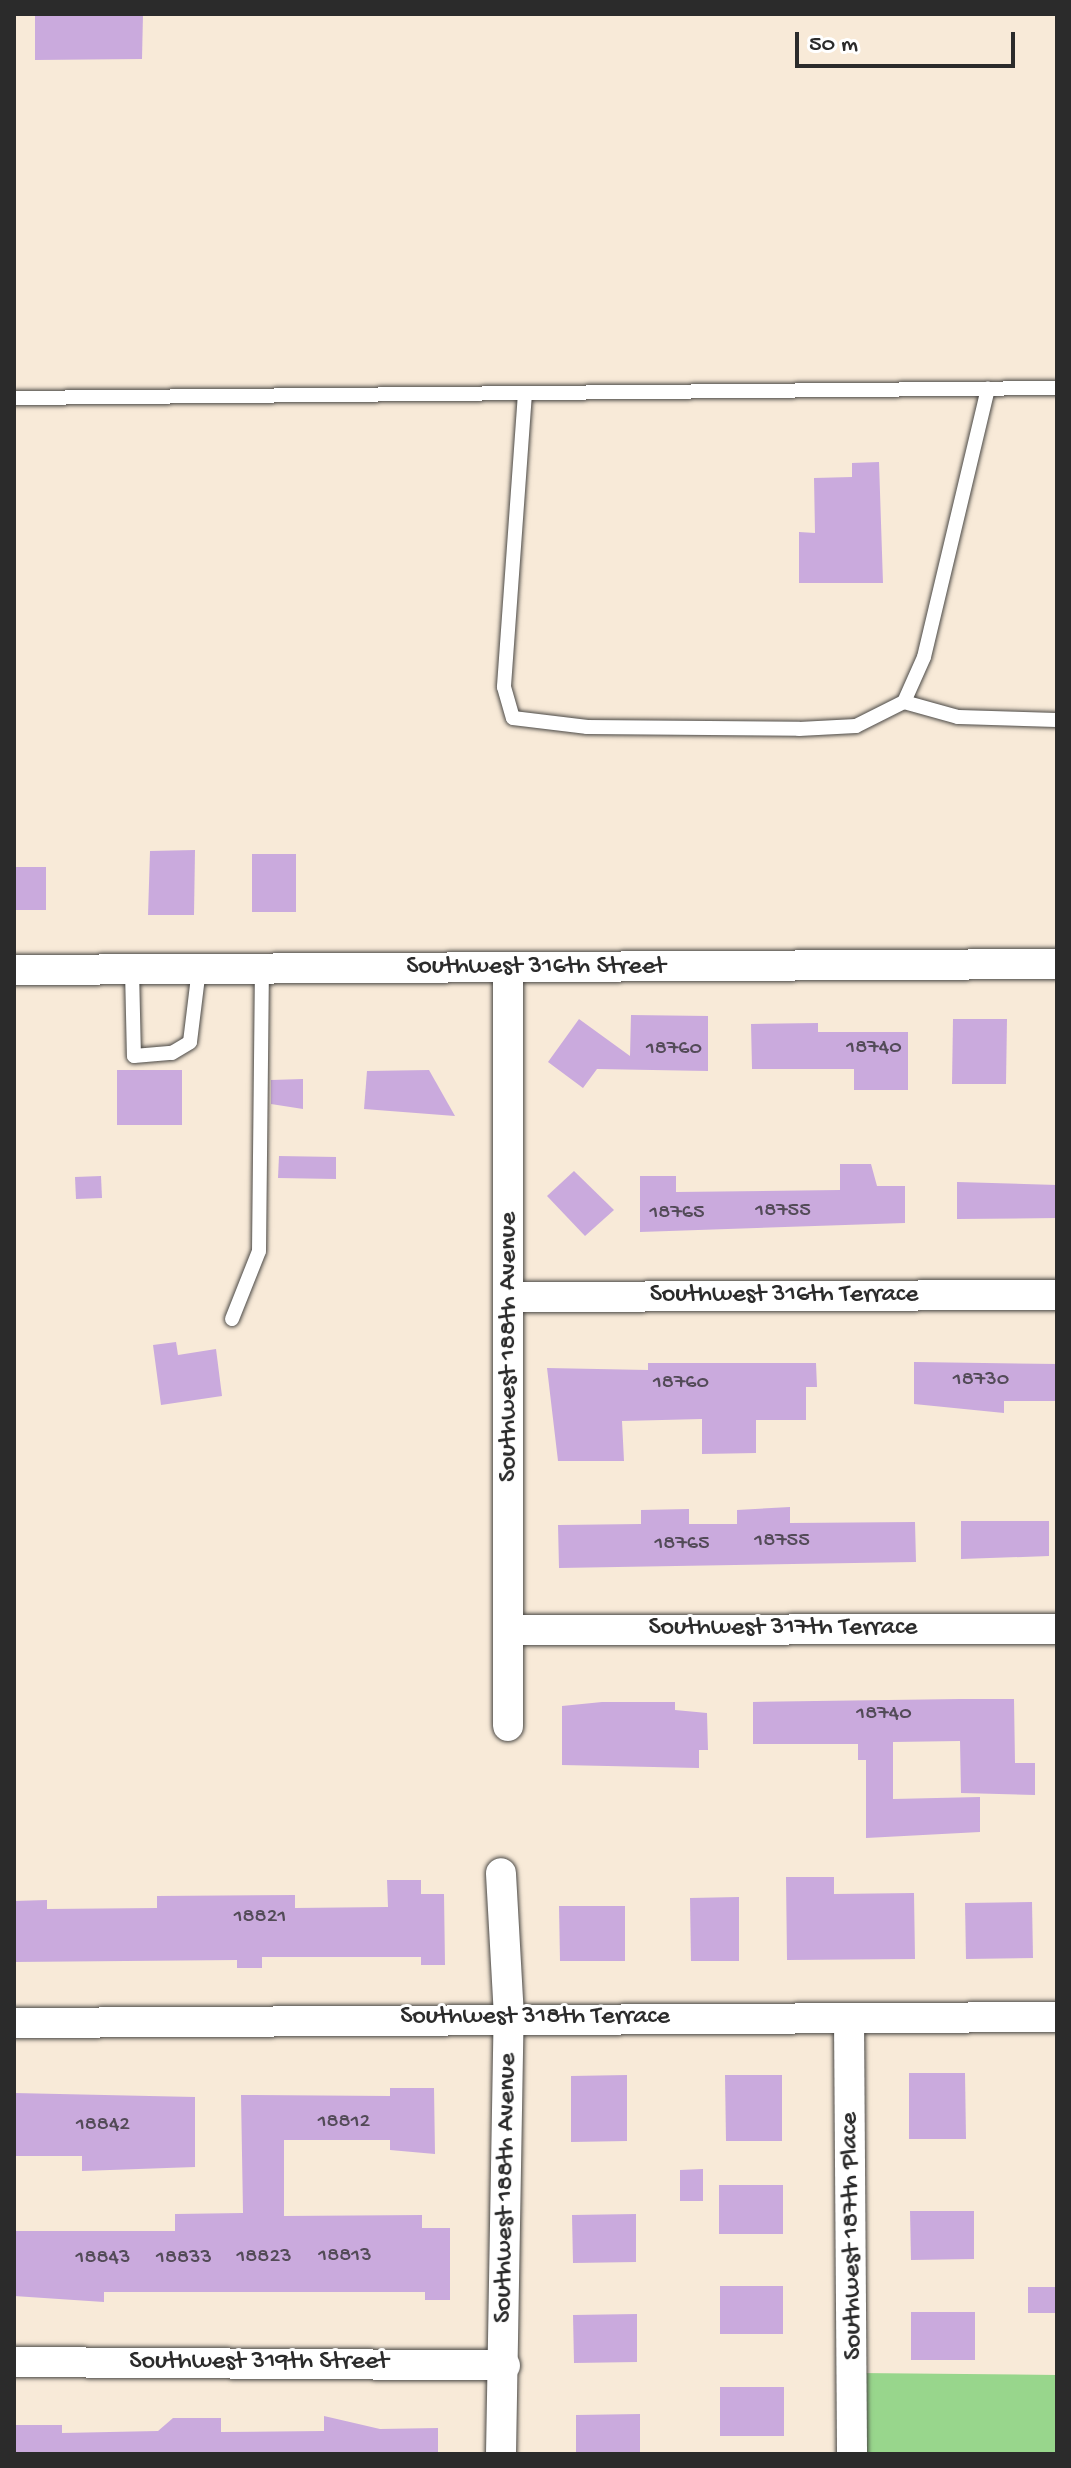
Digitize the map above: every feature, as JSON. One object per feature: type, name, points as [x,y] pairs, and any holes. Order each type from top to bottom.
[{"type":"street","name":"Southwest 316th Street","points":[[14,970],[1057,964]]},
{"type":"street","name":"Southwest 188th Avenue","points":[[508,968],[511,1297],[508,1726]]},
{"type":"street","name":"Southwest 316th Terrace","points":[[511,1297],[1057,1295]]},
{"type":"street","name":"Southwest 317th Terrace","points":[[508,1630],[1057,1629]]},
{"type":"street","name":"Southwest 188th Avenue","points":[[501,1873],[509,2017],[501,2454]]},
{"type":"street","name":"Southwest 318th Terrace","points":[[14,2023],[509,2017],[1057,2017]]},
{"type":"street","name":"Southwest 187th Place","points":[[849,2019],[852,2454]]},
{"type":"street","name":"Southwest 319th Street","points":[[14,2362],[505,2365]]},
{"type":"lane","points":[[14,398],[1057,388]]},
{"type":"lane","points":[[525,393],[504,687],[513,718],[587,727],[799,729],[856,726],[904,702],[924,657],[988,389]]},
{"type":"lane","points":[[904,702],[958,717],[1057,720]]},
{"type":"lane","points":[[132,970],[134,1056],[172,1053],[190,1042],[199,969]]},
{"type":"lane","points":[[232,1319],[259,1251],[262,969]]},
{"type":"green space","points":[[858,2373],[1057,2375],[1057,2454],[856,2454]]},
{"type":"building","points":[[35,14],[143,14],[142,59],[35,60]]},
{"type":"building","points":[[879,462],[883,583],[799,583],[799,532],[815,533],[814,478],[852,477],[852,463]]},
{"type":"building","points":[[195,850],[194,915],[148,915],[150,851]]},
{"type":"building","points":[[252,854],[296,854],[296,912],[252,912]]},
{"type":"building","points":[[14,867],[46,867],[46,910],[14,910]]},
{"type":"building","points":[[631,1015],[708,1016],[708,1071],[597,1069],[583,1088],[548,1062],[579,1019],[630,1056]]},
{"type":"building","points":[[953,1019],[1007,1019],[1006,1084],[952,1084]]},
{"type":"building","points":[[818,1023],[818,1032],[908,1032],[908,1090],[854,1090],[854,1069],[752,1069],[751,1024]]},
{"type":"building","points":[[117,1070],[182,1070],[182,1125],[117,1125]]},
{"type":"building","points":[[429,1070],[455,1116],[364,1109],[367,1071]]},
{"type":"building","points":[[303,1079],[303,1109],[271,1104],[271,1080]]},
{"type":"building","points":[[279,1156],[336,1157],[336,1179],[278,1178]]},
{"type":"building","points":[[840,1164],[871,1164],[877,1186],[905,1186],[905,1223],[640,1232],[640,1176],[676,1176],[676,1192],[840,1190]]},
{"type":"building","points":[[574,1171],[614,1210],[585,1236],[547,1196]]},
{"type":"building","points":[[101,1176],[102,1198],[76,1199],[75,1177]]},
{"type":"building","points":[[957,1182],[1057,1185],[1057,1218],[957,1219]]},
{"type":"building","points":[[176,1342],[178,1355],[216,1349],[222,1396],[161,1405],[153,1345]]},
{"type":"building","points":[[914,1362],[1057,1364],[1057,1401],[1004,1401],[1004,1413],[914,1404]]},
{"type":"building","points":[[648,1363],[816,1363],[817,1387],[806,1387],[806,1420],[756,1420],[756,1453],[702,1454],[702,1419],[622,1421],[624,1461],[558,1461],[547,1368],[648,1370]]},
{"type":"building","points":[[790,1507],[790,1523],[915,1522],[916,1562],[559,1568],[558,1525],[641,1524],[641,1510],[689,1509],[689,1524],[737,1524],[737,1510]]},
{"type":"building","points":[[961,1521],[1049,1521],[1049,1556],[961,1559]]},
{"type":"building","points":[[1014,1699],[1015,1763],[1035,1763],[1035,1795],[961,1793],[960,1741],[893,1742],[893,1799],[980,1797],[980,1832],[866,1838],[866,1760],[858,1760],[858,1744],[753,1744],[753,1702]]},
{"type":"building","points":[[602,1702],[675,1702],[675,1710],[707,1713],[708,1750],[699,1750],[699,1768],[562,1765],[562,1706]]},
{"type":"building","points":[[786,1877],[834,1877],[834,1894],[914,1893],[915,1959],[787,1960]]},
{"type":"building","points":[[387,1880],[421,1880],[421,1894],[444,1894],[445,1965],[421,1965],[421,1957],[262,1957],[262,1968],[237,1968],[237,1960],[14,1962],[14,1901],[47,1900],[47,1909],[157,1908],[157,1896],[295,1895],[295,1908],[388,1907]]},
{"type":"building","points":[[739,1897],[739,1961],[691,1961],[690,1898]]},
{"type":"building","points":[[1032,1902],[1033,1958],[966,1959],[965,1903]]},
{"type":"building","points":[[559,1906],[625,1906],[625,1961],[560,1961]]},
{"type":"building","points":[[909,2073],[965,2073],[966,2139],[909,2139]]},
{"type":"building","points":[[627,2075],[627,2141],[571,2142],[571,2076]]},
{"type":"building","points":[[725,2075],[782,2075],[782,2141],[726,2141]]},
{"type":"building","points":[[390,2088],[434,2088],[435,2154],[390,2150],[390,2140],[284,2140],[284,2216],[422,2215],[422,2228],[450,2228],[450,2300],[425,2300],[425,2292],[104,2292],[104,2302],[14,2296],[14,2231],[175,2231],[175,2214],[243,2213],[241,2095],[390,2096]]},
{"type":"building","points":[[14,2093],[195,2097],[195,2167],[82,2171],[82,2156],[14,2156]]},
{"type":"building","points":[[703,2169],[703,2201],[680,2201],[680,2170]]},
{"type":"building","points":[[719,2185],[783,2185],[783,2234],[719,2234]]},
{"type":"building","points":[[910,2211],[974,2211],[974,2259],[911,2260]]},
{"type":"building","points":[[636,2214],[636,2262],[573,2263],[572,2215]]},
{"type":"building","points":[[720,2286],[783,2286],[783,2334],[720,2334]]},
{"type":"building","points":[[1028,2287],[1057,2287],[1057,2313],[1028,2313]]},
{"type":"building","points":[[911,2312],[975,2312],[975,2360],[911,2360]]},
{"type":"building","points":[[637,2314],[637,2362],[574,2363],[573,2315]]},
{"type":"building","points":[[720,2387],[784,2387],[784,2436],[720,2436]]},
{"type":"building","points":[[640,2414],[640,2454],[576,2454],[576,2415]]},
{"type":"building","points":[[324,2416],[380,2429],[438,2428],[438,2454],[14,2454],[14,2425],[62,2425],[62,2433],[158,2431],[173,2418],[221,2418],[221,2432],[324,2431]]}]
